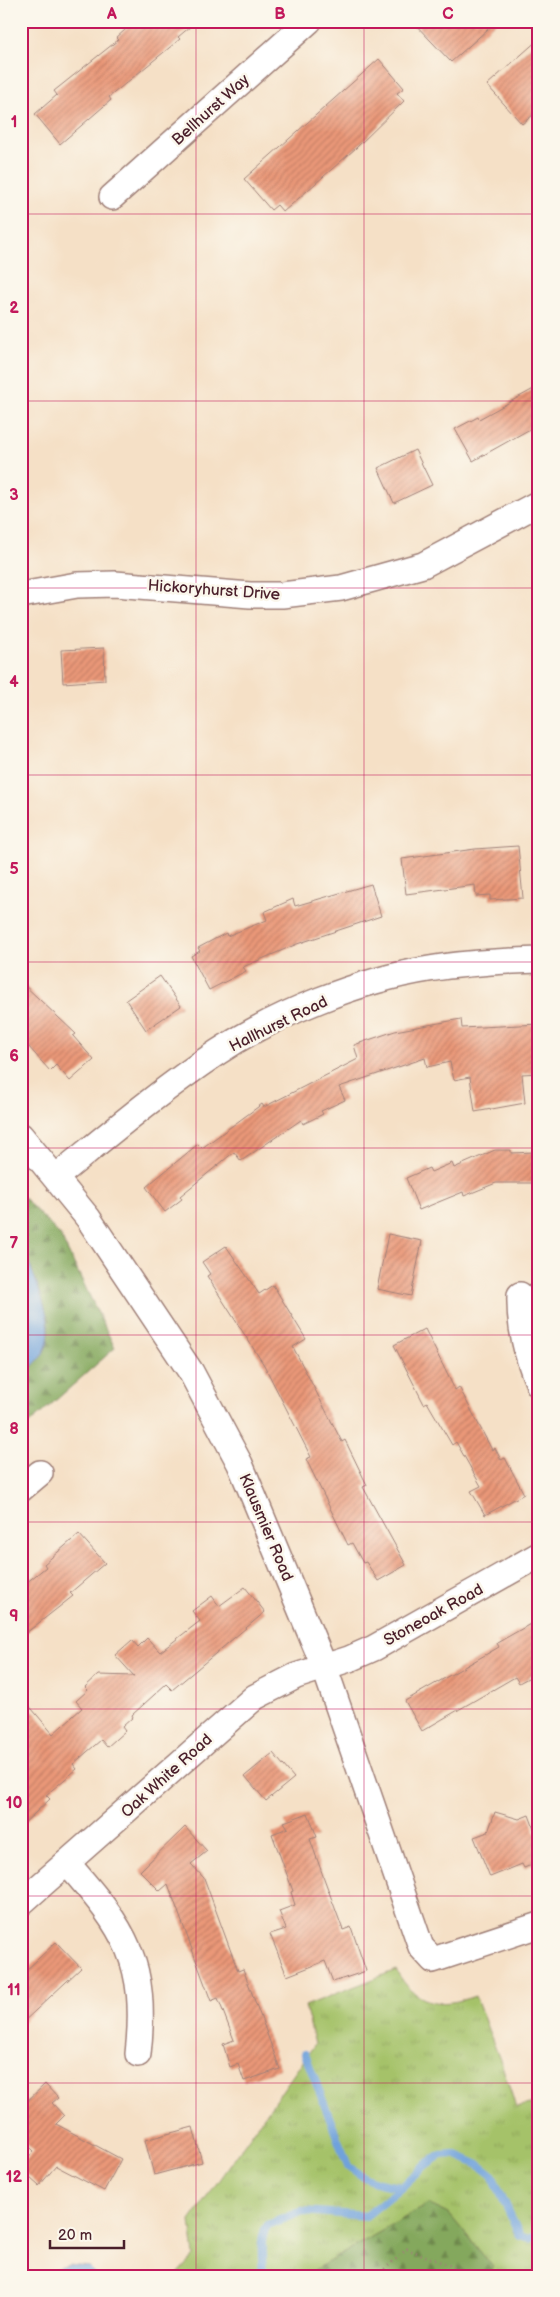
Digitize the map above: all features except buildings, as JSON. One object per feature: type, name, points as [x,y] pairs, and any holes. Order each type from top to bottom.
[{"type":"street","name":"Bellhurst Way","points":[[112,197],[309,21]]},
{"type":"street","name":"Hickoryhurst Drive","points":[[21,595],[77,585],[115,584],[250,595],[282,595],[341,588],[423,565],[539,502]]},
{"type":"street","name":"Hallhurst Road","points":[[56,1177],[169,1086],[220,1051],[288,1015],[340,993],[428,969],[484,962],[539,960]]},
{"type":"street","name":"Klausmier Road","points":[[21,1136],[88,1218],[186,1364],[217,1418],[256,1500],[324,1666],[421,1947],[433,1960],[539,1925]]},
{"type":"street","points":[[520,1294],[523,1340],[530,1364],[539,1384]]},
{"type":"street","points":[[21,1490],[40,1473]]},
{"type":"street","name":"Stoneoak Road","points":[[324,1666],[374,1648],[539,1555]]},
{"type":"street","name":"Oak White Road","points":[[21,1903],[255,1697],[296,1676],[324,1666]]},
{"type":"street","points":[[67,1863],[116,1924],[134,1960],[140,1988],[141,2020],[138,2054]]},
{"type":"path","points":[[377,2276],[407,2249],[477,2276]]},
{"type":"green space","points":[[21,1195],[60,1235],[115,1348],[21,1431]]},
{"type":"green space","points":[[396,1970],[411,1990],[429,2001],[450,2002],[475,1996],[516,2107],[539,2102],[539,2276],[175,2276],[194,2256],[190,2221],[315,2044],[305,2006]]},
{"type":"green space","points":[[428,2204],[449,2214],[493,2267],[489,2276],[304,2276]]},
{"type":"water","points":[[21,1248],[31,1267],[43,1300],[49,1335],[47,1346],[42,1356],[21,1374]]},
{"type":"water","points":[[69,2265],[89,2267],[98,2276],[41,2276],[49,2271]]},
{"type":"waterway","points":[[305,2054],[348,2166],[361,2176],[373,2181],[402,2187]]},
{"type":"waterway","points":[[263,2276],[262,2242],[268,2225],[303,2211],[366,2216],[402,2187],[422,2167],[441,2155],[454,2154],[479,2165],[492,2175],[520,2236],[529,2239],[539,2234]]}]
